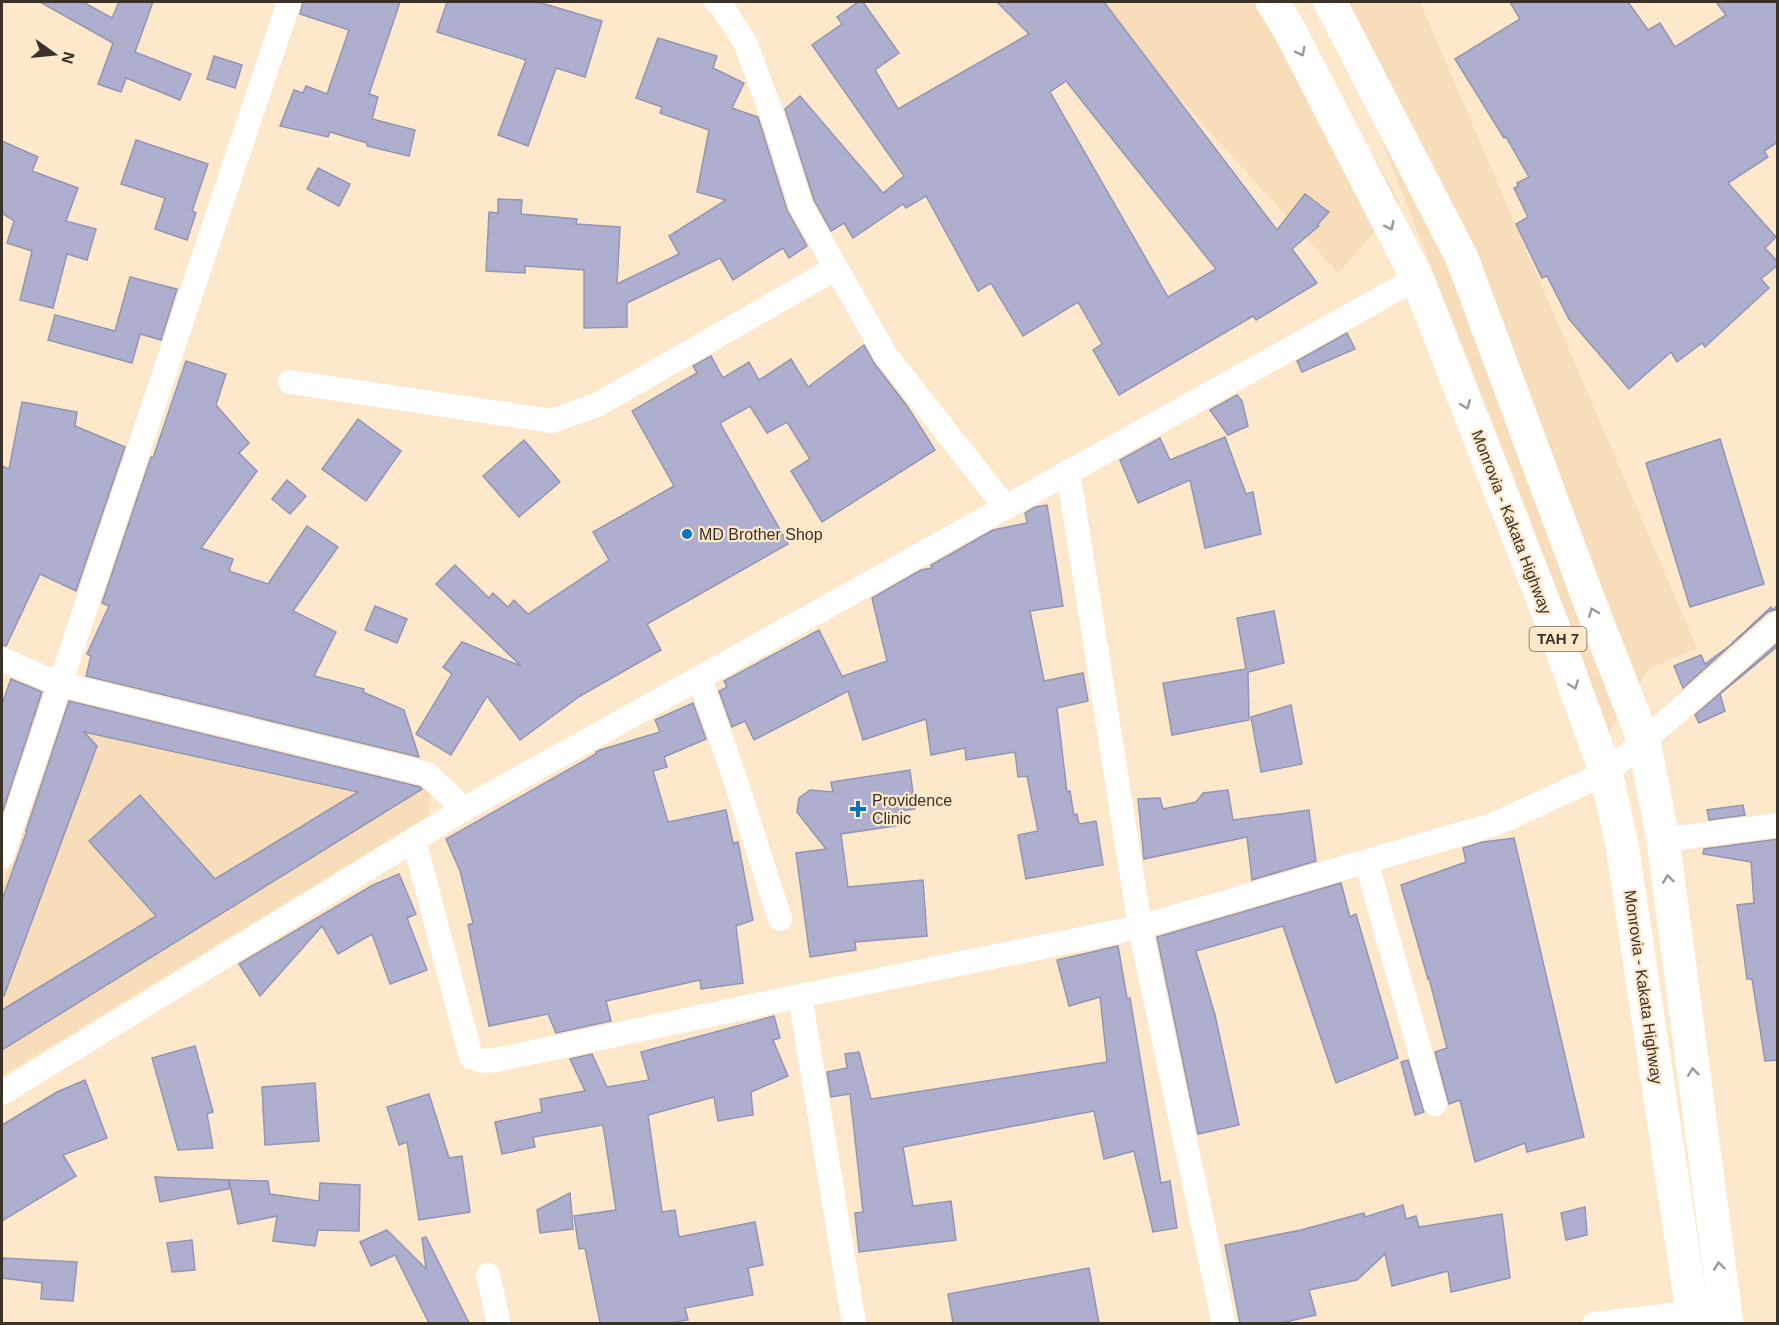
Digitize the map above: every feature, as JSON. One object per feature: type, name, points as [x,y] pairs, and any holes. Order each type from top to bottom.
[{"type":"highway","name":"Monrovia - Kakata Highway","points":[[1272,2],[1289,29],[1417,278],[1550,618],[1606,773],[1623,845],[1693,1318]]},
{"type":"highway","name":"TAH 7","points":[[1330,2],[1462,258],[1590,603],[1644,741],[1663,840],[1727,1323]]},
{"type":"street","points":[[2,857],[58,684],[289,2]]},
{"type":"street","points":[[716,2],[722,7],[745,42],[775,123],[801,206],[885,354],[1006,508]]},
{"type":"street","points":[[290,382],[552,421],[597,405],[836,267]]},
{"type":"street","points":[[2,1093],[464,809],[1417,278]]},
{"type":"street","points":[[1068,471],[1140,927],[1224,1323]]},
{"type":"street","points":[[414,840],[471,1057],[482,1061],[496,1060],[1140,927],[1495,824],[1606,773],[1778,623]]},
{"type":"street","points":[[2,659],[58,684],[428,774],[464,809]]},
{"type":"street","points":[[700,679],[780,919]]},
{"type":"street","points":[[1663,840],[1778,825]]},
{"type":"street","points":[[1366,861],[1435,1104]]},
{"type":"street","points":[[800,996],[854,1323]]},
{"type":"street","points":[[488,1275],[499,1323]]},
{"type":"street","points":[[1594,1323],[1693,1318]]},
{"type":"shaded area","points":[[1092,2],[1286,2],[1400,203],[1338,273]]},
{"type":"shaded area","points":[[1327,2],[1420,2],[1697,648],[1649,669],[1609,731],[1515,479]]},
{"type":"shaded area","points":[[69,706],[430,789],[429,815],[2,1076],[2,887]]},
{"type":"building","points":[[40,2],[83,2],[112,18],[119,2],[153,2],[135,52],[191,74],[180,100],[126,78],[121,92],[98,84],[113,43]]},
{"type":"building","points":[[303,2],[400,2],[369,94],[378,97],[372,119],[415,130],[409,156],[367,146],[367,143],[330,132],[328,137],[280,126],[294,90],[303,93],[306,86],[327,94],[349,30],[300,14]]},
{"type":"building","points":[[447,2],[538,2],[602,21],[585,77],[556,68],[528,146],[498,135],[526,60],[437,32]]},
{"type":"building","points":[[858,2],[863,2],[899,53],[875,70],[898,109],[1029,34],[997,2],[1104,2],[1277,230],[1305,194],[1329,212],[1317,225],[1319,226],[1292,249],[1317,283],[1256,320],[1253,316],[1119,395],[1093,350],[1102,344],[1078,302],[1023,336],[991,283],[978,291],[926,196],[906,208],[903,204],[853,238],[844,223],[831,231],[814,200],[785,109],[800,96],[883,193],[904,176],[812,45],[842,24],[837,17]],"holes":[[[1066,81],[1216,269],[1168,297],[1050,92]]]},
{"type":"building","points":[[1510,2],[1628,2],[1648,30],[1660,23],[1675,47],[1726,15],[1716,2],[1778,2],[1778,142],[1764,151],[1768,157],[1728,183],[1776,237],[1765,248],[1778,262],[1778,265],[1761,279],[1769,288],[1705,347],[1702,343],[1677,362],[1671,352],[1629,389],[1569,319],[1547,276],[1542,278],[1516,224],[1528,217],[1514,188],[1518,186],[1517,183],[1529,177],[1455,59],[1520,19]]},
{"type":"building","points":[[658,38],[717,56],[713,68],[744,83],[732,108],[758,117],[787,210],[807,246],[789,258],[783,248],[733,280],[720,258],[627,303],[627,327],[584,328],[584,270],[525,266],[525,273],[486,271],[489,212],[498,213],[498,199],[522,200],[521,214],[577,219],[576,224],[620,227],[617,284],[679,254],[669,236],[726,200],[697,192],[709,130],[660,113],[662,107],[636,98]]},
{"type":"building","points":[[214,56],[242,65],[235,88],[207,79]]},
{"type":"building","points":[[136,140],[208,164],[192,211],[196,213],[187,240],[155,229],[165,198],[121,184]]},
{"type":"building","points":[[2,141],[38,157],[32,171],[78,188],[66,221],[96,229],[87,260],[67,254],[53,308],[20,300],[32,251],[7,243],[14,221],[2,213]]},
{"type":"building","points":[[318,168],[350,184],[339,206],[307,189]]},
{"type":"building","points":[[130,277],[177,289],[161,340],[140,334],[132,363],[48,340],[55,315],[115,331]]},
{"type":"building","points":[[1347,333],[1355,349],[1302,372],[1297,361]]},
{"type":"building","points":[[864,345],[935,450],[822,522],[791,471],[810,459],[787,422],[767,433],[750,406],[720,423],[788,544],[647,624],[661,650],[580,696],[520,740],[487,696],[451,755],[416,734],[452,674],[443,667],[462,642],[521,666],[436,584],[455,565],[489,598],[493,593],[508,607],[514,600],[528,614],[609,560],[593,532],[674,486],[632,411],[697,373],[693,366],[711,356],[723,378],[749,362],[759,380],[791,359],[808,387]]},
{"type":"building","points":[[186,361],[226,374],[216,405],[249,443],[239,453],[257,471],[201,548],[233,559],[229,571],[268,584],[307,526],[338,547],[293,611],[336,632],[314,676],[364,689],[363,692],[404,710],[419,757],[86,676],[91,656],[87,654],[109,606],[102,603]]},
{"type":"building","points":[[1237,395],[1242,401],[1248,426],[1228,435],[1210,410]]},
{"type":"building","points":[[22,402],[77,412],[75,426],[125,447],[76,591],[40,574],[6,646],[2,645],[2,466],[9,469]]},
{"type":"building","points":[[358,419],[401,451],[366,501],[322,469]]},
{"type":"building","points":[[1225,437],[1246,494],[1253,492],[1261,534],[1205,548],[1190,480],[1138,503],[1120,460],[1160,438],[1170,460]]},
{"type":"building","points":[[1720,439],[1764,584],[1690,607],[1646,463]]},
{"type":"building","points":[[524,440],[560,482],[519,517],[483,476]]},
{"type":"building","points":[[287,480],[306,496],[290,514],[272,499]]},
{"type":"building","points":[[1047,505],[1063,606],[1030,611],[1044,681],[1083,673],[1088,701],[1057,708],[1067,792],[1070,791],[1074,815],[1077,814],[1079,824],[1096,821],[1103,865],[1026,879],[1018,835],[1038,831],[1027,776],[1018,777],[1015,752],[966,760],[965,748],[931,755],[926,719],[863,740],[848,691],[754,740],[745,721],[732,727],[719,691],[727,687],[724,681],[819,630],[843,678],[843,676],[887,661],[872,598],[921,570],[932,568],[931,565],[993,530],[1027,523],[1025,513],[1035,507]]},
{"type":"building","points":[[1778,605],[1778,609],[1768,612],[1683,688],[1674,666],[1701,655],[1705,664],[1729,646],[1771,607],[1772,610]]},
{"type":"building","points":[[375,606],[407,619],[397,643],[365,630]]},
{"type":"building","points":[[1274,611],[1284,663],[1248,672],[1249,720],[1172,735],[1163,683],[1246,669],[1237,618]]},
{"type":"building","points":[[1778,643],[1778,646],[1720,694],[1725,711],[1699,723],[1695,715]]},
{"type":"building","points":[[11,679],[42,692],[2,814],[2,704]]},
{"type":"building","points":[[69,701],[422,789],[2,1050],[2,1010],[156,916],[89,841],[140,795],[215,879],[358,792],[84,732],[97,746],[4,996],[2,995],[2,900]]},
{"type":"building","points":[[693,703],[706,739],[664,757],[667,767],[653,771],[668,822],[726,810],[733,843],[738,842],[753,920],[736,926],[743,983],[701,989],[700,980],[606,1001],[611,1021],[556,1033],[548,1014],[489,1026],[468,925],[473,923],[460,871],[446,839],[600,750],[660,732],[655,720]]},
{"type":"building","points":[[1291,705],[1302,764],[1261,772],[1251,717]]},
{"type":"building","points":[[910,770],[915,809],[899,811],[901,825],[841,834],[848,887],[923,880],[927,936],[855,942],[856,950],[810,957],[796,853],[826,849],[797,812],[799,798],[810,790],[833,792],[831,782]]},
{"type":"building","points":[[1228,790],[1233,820],[1309,810],[1316,861],[1252,880],[1247,837],[1144,859],[1138,799],[1160,798],[1163,809],[1196,802],[1203,793]]},
{"type":"building","points":[[1743,805],[1745,815],[1709,820],[1707,810]]},
{"type":"building","points":[[1514,838],[1584,1137],[1527,1152],[1525,1143],[1475,1162],[1460,1100],[1449,1104],[1435,1052],[1447,1048],[1401,885],[1466,862],[1463,848],[1483,842]]},
{"type":"building","points":[[1778,839],[1778,1060],[1765,1061],[1752,979],[1747,979],[1737,905],[1754,903],[1751,862],[1703,854],[1704,849]]},
{"type":"building","points":[[399,874],[416,914],[407,918],[427,970],[390,984],[372,934],[338,954],[322,926],[260,996],[239,964],[373,885]]},
{"type":"building","points":[[1341,883],[1350,917],[1356,914],[1398,1058],[1336,1083],[1283,926],[1196,951],[1215,1015],[1239,1125],[1198,1134],[1157,937]]},
{"type":"building","points":[[1118,946],[1127,998],[1130,998],[1161,1183],[1170,1181],[1177,1228],[1153,1232],[1134,1151],[1104,1159],[1094,1111],[903,1147],[913,1206],[951,1201],[956,1240],[859,1252],[855,1213],[863,1212],[850,1094],[831,1097],[827,1072],[847,1068],[845,1054],[859,1052],[871,1099],[1107,1062],[1100,997],[1069,1006],[1057,960]]},
{"type":"building","points":[[774,1016],[780,1038],[773,1040],[788,1076],[751,1092],[753,1115],[718,1121],[714,1097],[648,1115],[662,1212],[675,1210],[679,1237],[755,1222],[763,1265],[748,1268],[753,1295],[685,1308],[688,1320],[669,1323],[600,1323],[585,1248],[579,1249],[574,1216],[616,1210],[603,1125],[533,1137],[535,1147],[502,1154],[495,1122],[542,1112],[540,1099],[585,1091],[570,1059],[592,1054],[607,1087],[649,1080],[641,1052]]},
{"type":"building","points":[[195,1046],[213,1112],[207,1114],[213,1148],[178,1150],[152,1058]]},
{"type":"building","points":[[1408,1060],[1424,1112],[1415,1115],[1401,1062]]},
{"type":"building","points":[[85,1080],[107,1138],[63,1155],[76,1176],[2,1221],[2,1125],[57,1092]]},
{"type":"building","points":[[315,1083],[319,1141],[265,1145],[262,1087]]},
{"type":"building","points":[[429,1094],[449,1158],[462,1156],[470,1212],[419,1220],[407,1142],[399,1145],[387,1107]]},
{"type":"building","points":[[155,1177],[229,1180],[229,1189],[160,1202]]},
{"type":"building","points":[[229,1180],[268,1181],[270,1194],[319,1201],[320,1183],[360,1185],[359,1231],[318,1230],[315,1246],[273,1241],[277,1216],[238,1224]]},
{"type":"building","points":[[570,1193],[573,1229],[540,1233],[537,1210]]},
{"type":"building","points":[[1403,1205],[1406,1219],[1416,1216],[1419,1227],[1502,1214],[1510,1278],[1451,1292],[1448,1271],[1392,1286],[1385,1254],[1357,1280],[1309,1290],[1316,1315],[1281,1323],[1240,1323],[1225,1245],[1301,1230],[1364,1213],[1365,1217]]},
{"type":"building","points":[[1585,1207],[1587,1235],[1566,1240],[1561,1213]]},
{"type":"building","points":[[387,1230],[426,1269],[422,1238],[426,1237],[469,1323],[429,1323],[395,1255],[371,1266],[360,1242]]},
{"type":"building","points":[[192,1240],[195,1270],[172,1272],[167,1243]]},
{"type":"building","points":[[2,1258],[77,1262],[73,1301],[41,1299],[42,1283],[2,1278]]},
{"type":"building","points":[[1089,1268],[1099,1323],[953,1323],[948,1294]]},
{"type":"place","name":"MD Brother Shop","points":[[687,534]]},
{"type":"place","name":"Providence Clinic","points":[[858,809]]}]
